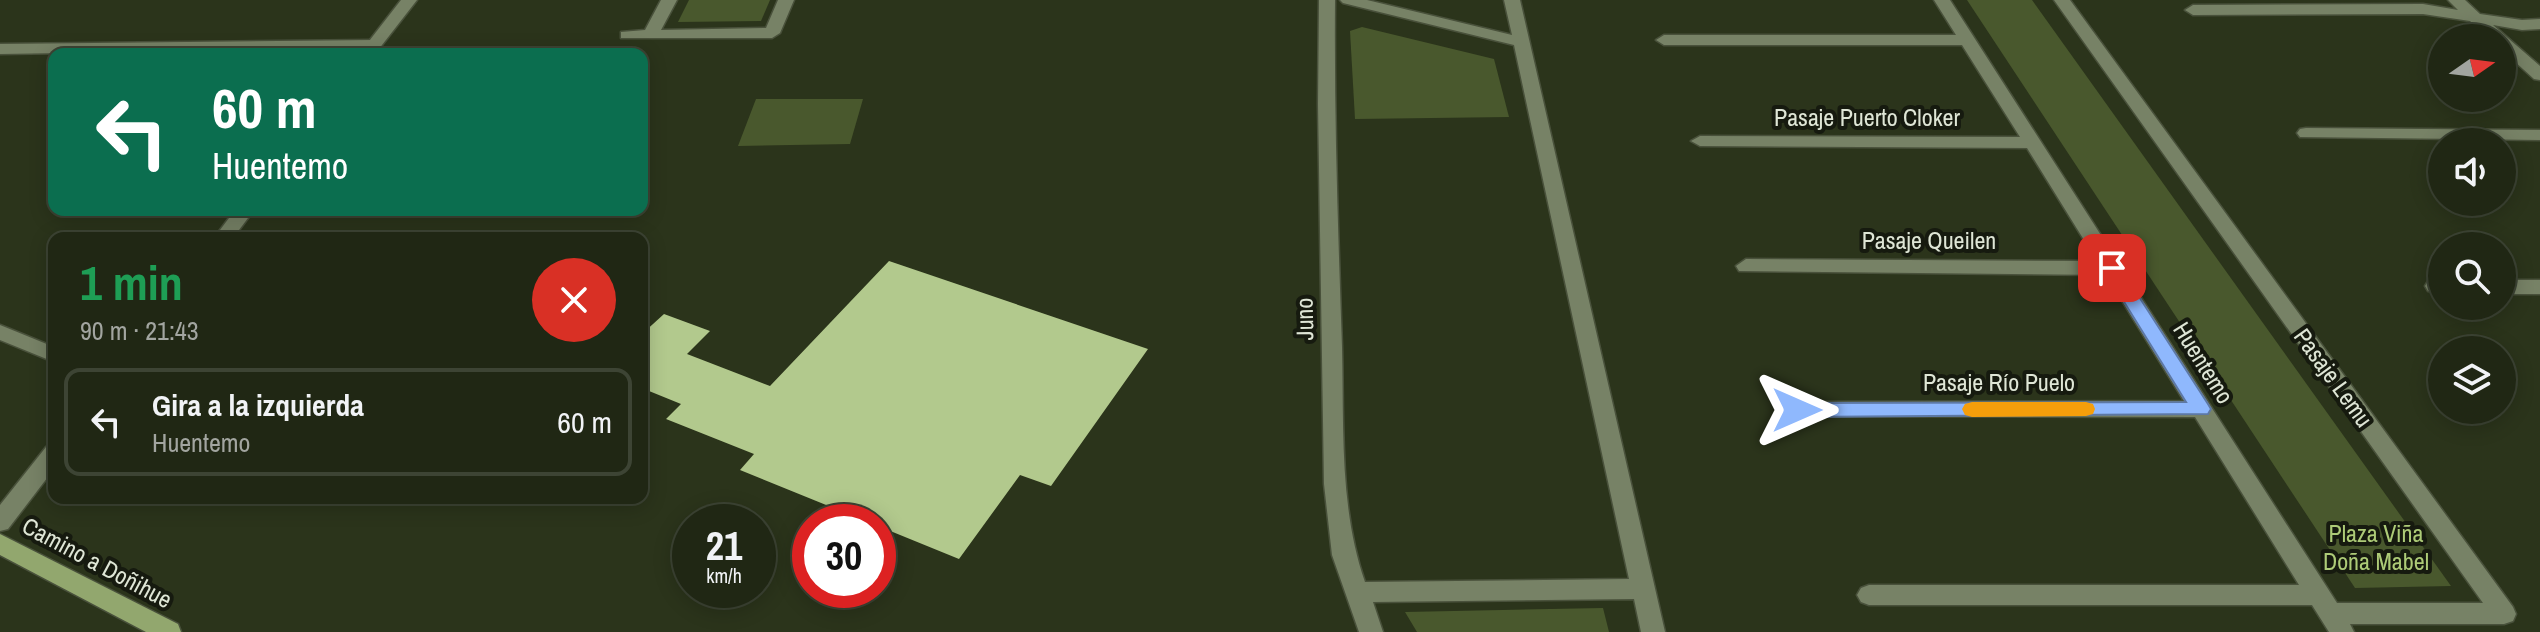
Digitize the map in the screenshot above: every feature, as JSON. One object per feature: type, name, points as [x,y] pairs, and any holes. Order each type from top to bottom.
[{"type":"main road","name":"Camino a Doñihue","points":[[0,544],[169,632]]},
{"type":"street","points":[[372,48],[409,0]]},
{"type":"street","points":[[650,35],[669,0]]},
{"type":"street","points":[[627,35],[772,33],[786,0]]},
{"type":"street","name":"Juno","points":[[1327,0],[1326,104],[1335,484],[1344,555],[1371,632]]},
{"type":"street","points":[[1348,0],[1521,42]]},
{"type":"street","points":[[1512,0],[1653,632]]},
{"type":"street","name":"Huentemo","points":[[1942,0],[2342,632]]},
{"type":"street","name":"Pasaje Lemu","points":[[1869,595],[2325,604],[2504,614],[2062,0]]},
{"type":"street","points":[[2456,0],[2483,24]]},
{"type":"street","points":[[2193,10],[2423,9],[2540,24]]},
{"type":"street","points":[[1664,40],[1968,40]]},
{"type":"street","points":[[0,49],[48,49]]},
{"type":"street","points":[[2516,54],[2540,75]]},
{"type":"street","points":[[2306,133],[2540,135]]},
{"type":"street","name":"Pasaje Puerto Cloker","points":[[1700,141],[2033,143]]},
{"type":"street","points":[[228,232],[240,216]]},
{"type":"street","name":"Pasaje Queilen","points":[[1746,266],[2112,268]]},
{"type":"street","points":[[2516,287],[2540,287]]},
{"type":"street","points":[[0,332],[48,352]]},
{"type":"street","name":"Pasaje Río Puelo","points":[[1797,410],[2201,409]]},
{"type":"street","points":[[0,522],[48,461]]},
{"type":"street","points":[[1355,592],[1643,589]]},
{"type":"green space","points":[[689,0],[770,0],[761,21],[678,22]]},
{"type":"green space","name":"Plaza Viña Doña Mabel","points":[[1967,0],[2032,0],[2451,586],[2355,588]]},
{"type":"green space","points":[[1362,27],[1494,59],[1509,117],[1355,119],[1350,31]]},
{"type":"green space","points":[[756,99],[863,99],[850,144],[738,146]]},
{"type":"green space","points":[[1603,608],[1609,632],[1417,632],[1405,612]]},
{"type":"building","points":[[889,261],[1148,349],[1051,486],[1020,475],[959,559],[896,533],[896,504],[824,504],[740,470],[754,454],[666,419],[681,404],[648,392],[648,329],[664,314],[710,331],[687,354],[770,386]]},
{"type":"slow traffic","points":[[1972,409],[2086,409]]},
{"type":"route","points":[[1797,410],[2201,409],[2112,268]]}]
